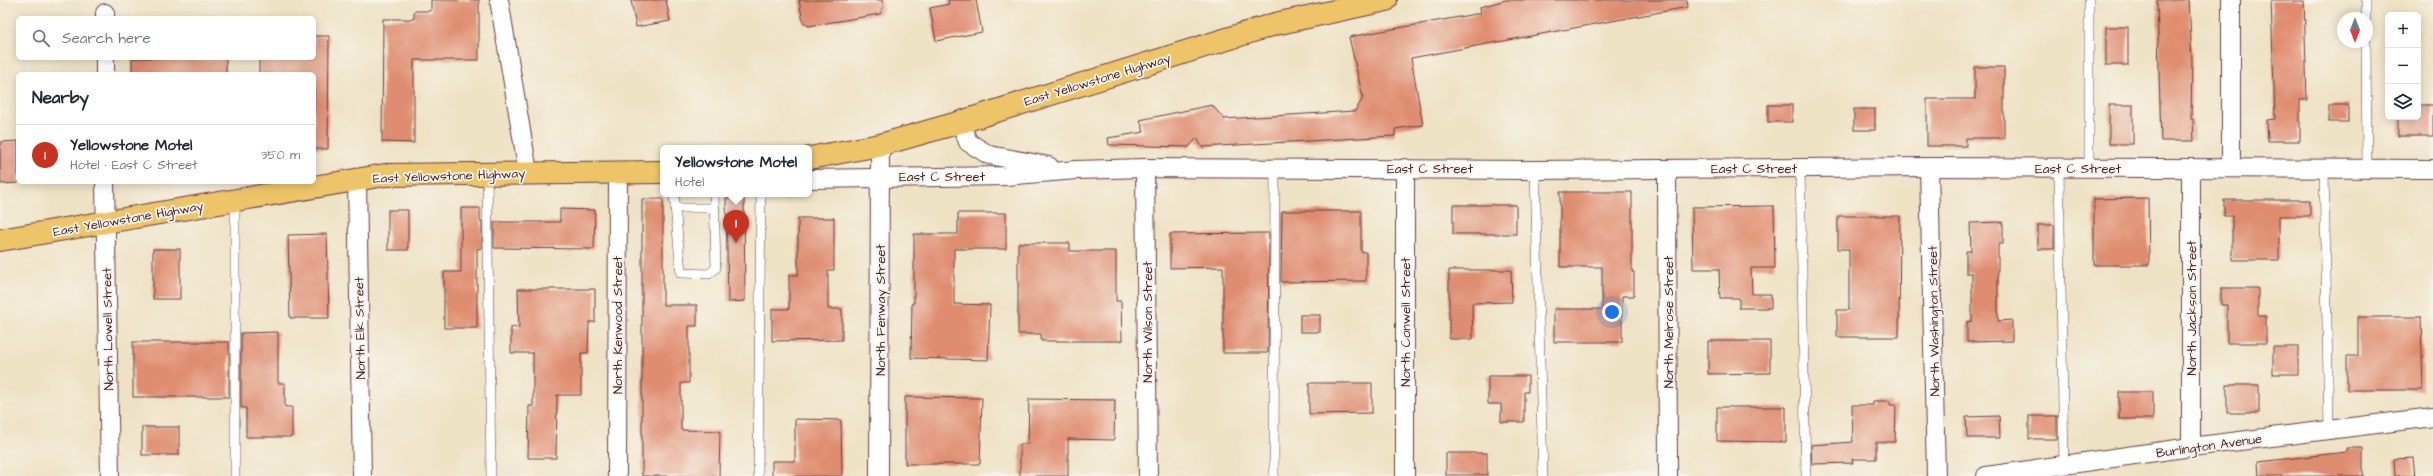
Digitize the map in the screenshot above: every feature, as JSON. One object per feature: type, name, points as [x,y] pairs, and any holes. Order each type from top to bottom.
[{"type":"main road","name":"East Yellowstone Highway","points":[[812,157],[880,145],[961,122],[1275,24],[1386,0]]},
{"type":"main road","name":"East Yellowstone Highway","points":[[0,240],[357,179],[413,174],[528,172],[618,174],[660,172]]},
{"type":"street","points":[[499,0],[528,172]]},
{"type":"street","points":[[2231,0],[2231,168]]},
{"type":"street","points":[[105,60],[105,72]]},
{"type":"street","name":"East C Street","points":[[961,122],[968,142],[989,155],[1076,170]]},
{"type":"street","name":"North Fenway Street","points":[[879,476],[880,145]]},
{"type":"street","name":"East C Street","points":[[812,179],[1006,176],[1076,170],[1145,168],[1405,168],[1535,170],[1930,167],[2231,168],[2324,170],[2433,169]]},
{"type":"street","name":"North Washington Street","points":[[1930,167],[1936,476]]},
{"type":"street","name":"North Wilson Street","points":[[1145,168],[1148,476]]},
{"type":"street","name":"North Conwell Street","points":[[1405,168],[1405,476]]},
{"type":"street","name":"North Jackson Street","points":[[2191,168],[2191,447]]},
{"type":"street","name":"North Melrose Street","points":[[1667,169],[1668,476]]},
{"type":"street","name":"North Kenwood Street","points":[[617,476],[618,174]]},
{"type":"street","name":"North Elk Street","points":[[357,179],[362,476]]},
{"type":"street","name":"North Lowell Street","points":[[105,184],[110,476]]},
{"type":"street","name":"Burlington Avenue","points":[[1986,476],[2191,447],[2433,417]]},
{"type":"lane","points":[[2089,0],[2090,168]]},
{"type":"lane","points":[[2366,0],[2366,12]]},
{"type":"lane","points":[[2366,48],[2367,169]]},
{"type":"lane","points":[[1800,168],[1806,476]]},
{"type":"lane","points":[[2059,168],[2064,466]]},
{"type":"lane","points":[[1274,476],[1276,169]]},
{"type":"lane","points":[[1535,170],[1543,476]]},
{"type":"lane","points":[[2324,170],[2328,430]]},
{"type":"lane","points":[[487,173],[491,476]]},
{"type":"lane","points":[[674,197],[681,273],[702,274],[708,274],[716,268],[714,197]]},
{"type":"lane","points":[[758,476],[761,197]]},
{"type":"lane","points":[[235,200],[235,476]]},
{"type":"lane","points":[[675,208],[715,208]]},
{"type":"building","points":[[431,0],[479,0],[479,60],[414,60],[414,143],[382,142],[383,19],[414,19],[414,11],[431,11]]},
{"type":"building","points":[[631,0],[666,0],[670,21],[636,27]]},
{"type":"building","points":[[799,0],[882,0],[883,7],[880,14],[809,26],[803,22]]},
{"type":"building","points":[[948,0],[976,0],[982,32],[936,41],[930,8],[949,4]]},
{"type":"building","points":[[1506,0],[1687,0],[1688,7],[1411,58],[1423,125],[1395,129],[1395,136],[1202,147],[1197,138],[1189,147],[1109,145],[1108,138],[1144,132],[1140,120],[1212,105],[1224,119],[1355,111],[1363,98],[1349,37],[1481,13],[1480,7]]},
{"type":"building","points":[[2157,0],[2189,0],[2192,61],[2191,119],[2193,119],[2194,141],[2161,141]]},
{"type":"building","points":[[2271,0],[2304,0],[2307,100],[2300,100],[2300,141],[2268,141],[2267,120],[2275,119]]},
{"type":"building","points":[[2106,27],[2128,27],[2128,65],[2106,65]]},
{"type":"building","points":[[316,36],[329,36],[328,149],[316,149],[316,72],[259,72],[259,60],[316,60]]},
{"type":"building","points":[[132,60],[226,60],[226,72],[132,72]]},
{"type":"building","points":[[1975,67],[2004,67],[2004,138],[1966,138],[1966,146],[1927,146],[1927,99],[1975,99]]},
{"type":"building","points":[[1768,105],[1792,105],[1792,122],[1768,122]]},
{"type":"building","points":[[2109,105],[2133,105],[2133,144],[2109,144]]},
{"type":"building","points":[[2329,105],[2348,105],[2348,122],[2329,122]]},
{"type":"building","points":[[2421,105],[2433,105],[2433,136],[2398,136],[2398,120],[2421,120]]},
{"type":"building","points":[[1854,109],[1875,109],[1875,130],[1854,130]]},
{"type":"building","points":[[16,141],[16,183],[1,184],[0,142]]},
{"type":"building","points":[[1560,192],[1632,192],[1632,272],[1634,272],[1634,296],[1622,296],[1622,342],[1554,342],[1554,309],[1602,309],[1602,267],[1560,267]]},
{"type":"building","points":[[726,198],[744,198],[745,301],[728,302]]},
{"type":"building","points":[[2148,198],[2149,265],[2094,265],[2094,199]]},
{"type":"building","points":[[642,199],[663,199],[663,305],[697,305],[697,326],[689,326],[689,383],[681,383],[681,430],[720,431],[719,476],[642,476]]},
{"type":"building","points":[[2224,200],[2310,200],[2310,216],[2279,216],[2279,260],[2232,260],[2232,216],[2224,216]]},
{"type":"building","points":[[1453,205],[1516,205],[1516,234],[1453,234]]},
{"type":"building","points":[[1774,206],[1775,268],[1751,268],[1752,294],[1771,294],[1771,308],[1739,308],[1739,298],[1720,298],[1719,269],[1693,269],[1692,207]]},
{"type":"building","points":[[461,208],[480,208],[480,221],[482,221],[482,248],[477,249],[477,328],[444,328],[444,272],[461,272]]},
{"type":"building","points":[[560,209],[595,210],[594,249],[494,248],[494,222],[560,222]]},
{"type":"building","points":[[388,210],[408,210],[408,250],[388,250]]},
{"type":"building","points":[[1282,211],[1361,211],[1361,252],[1366,252],[1366,281],[1281,282]]},
{"type":"building","points":[[958,213],[1006,213],[1006,249],[954,249],[954,304],[990,305],[988,360],[911,358],[912,303],[914,303],[914,234],[958,234]]},
{"type":"building","points":[[1838,216],[1900,216],[1899,337],[1837,337],[1837,310],[1849,310],[1849,249],[1838,249]]},
{"type":"building","points":[[798,218],[834,218],[834,270],[828,270],[828,309],[842,309],[842,340],[772,341],[772,309],[789,309],[789,275],[798,275]]},
{"type":"building","points":[[2003,222],[2003,244],[1998,244],[1998,321],[2012,320],[2012,341],[1967,342],[1967,322],[1972,321],[1972,273],[1966,273],[1966,251],[1971,251],[1970,223]]},
{"type":"building","points":[[2038,225],[2054,225],[2054,249],[2038,249]]},
{"type":"building","points":[[1269,233],[1268,353],[1223,353],[1223,267],[1170,268],[1170,234]]},
{"type":"building","points":[[327,234],[329,318],[290,318],[288,235]]},
{"type":"building","points":[[1018,243],[1070,243],[1070,251],[1116,251],[1116,301],[1121,301],[1122,341],[1041,341],[1041,334],[1018,334]]},
{"type":"building","points":[[153,249],[180,249],[180,299],[153,299]]},
{"type":"building","points":[[1449,270],[1511,270],[1512,302],[1472,303],[1473,339],[1449,339]]},
{"type":"building","points":[[2221,288],[2258,288],[2258,316],[2266,316],[2266,343],[2227,343],[2227,305],[2221,305]]},
{"type":"building","points":[[518,289],[595,289],[595,322],[589,322],[588,353],[581,353],[581,395],[557,395],[556,458],[528,458],[529,406],[533,406],[533,353],[511,353],[511,327],[519,328]]},
{"type":"building","points":[[1300,315],[1320,315],[1320,332],[1300,332]]},
{"type":"building","points":[[2358,317],[2421,317],[2423,390],[2347,390],[2347,356],[2358,356]]},
{"type":"building","points":[[278,332],[278,383],[285,383],[285,407],[292,407],[292,437],[246,437],[246,408],[241,408],[241,333]]},
{"type":"building","points":[[1708,341],[1770,341],[1770,373],[1708,374]]},
{"type":"building","points":[[133,342],[229,342],[229,397],[133,397]]},
{"type":"building","points":[[2273,347],[2298,347],[2298,374],[2273,374]]},
{"type":"building","points":[[1488,376],[1528,376],[1528,392],[1524,392],[1524,422],[1501,422],[1501,404],[1488,404]]},
{"type":"building","points":[[1309,383],[1372,383],[1372,413],[1309,414]]},
{"type":"building","points":[[2227,385],[2259,385],[2259,413],[2227,413]]},
{"type":"building","points":[[2119,392],[2153,392],[2153,419],[2119,419]]},
{"type":"building","points":[[905,397],[982,398],[980,464],[905,464]]},
{"type":"building","points":[[1029,399],[1115,400],[1114,440],[1068,439],[1068,476],[1020,476],[1020,444],[1028,444]]},
{"type":"building","points":[[1873,401],[1890,401],[1890,405],[1896,405],[1895,442],[1876,442],[1876,459],[1852,459],[1853,463],[1812,464],[1811,445],[1853,442],[1852,405],[1873,405]]},
{"type":"building","points":[[1717,407],[1786,407],[1786,442],[1717,441]]},
{"type":"building","points":[[1999,416],[2000,438],[1967,438],[1966,417]]},
{"type":"building","points":[[2029,416],[2057,416],[2057,439],[2029,439]]},
{"type":"building","points":[[795,419],[841,420],[842,476],[772,476],[772,461],[795,461]]},
{"type":"building","points":[[142,427],[179,427],[179,455],[142,455]]},
{"type":"building","points":[[2347,448],[2363,448],[2363,476],[2259,476],[2258,462],[2347,452]]},
{"type":"building","points":[[1446,453],[1487,453],[1487,475],[1446,475]]},
{"type":"building","points":[[2413,458],[2415,476],[2395,476],[2394,459]]},
{"type":"place","name":"Yellowstone Motel","points":[[736,243]]}]
